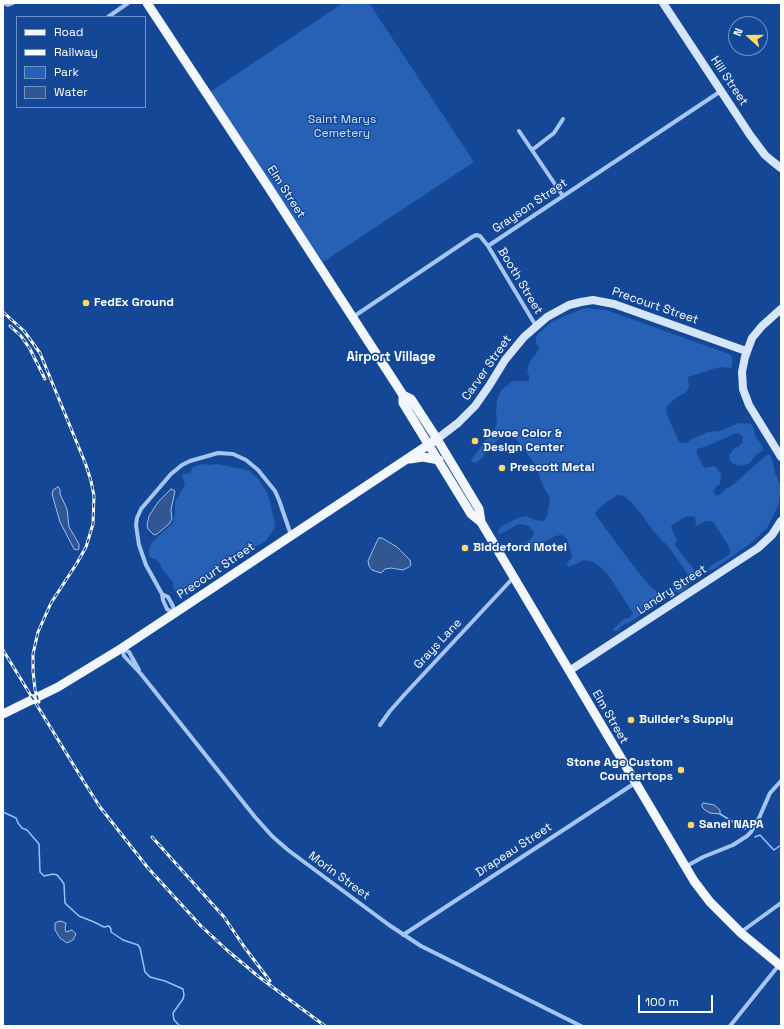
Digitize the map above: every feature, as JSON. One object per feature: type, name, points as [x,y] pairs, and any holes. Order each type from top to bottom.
[{"type":"main road","name":"Elm Street","points":[[147,3],[353,317],[402,395],[403,403],[471,514],[481,522],[685,867],[710,902],[741,933],[780,965]]},
{"type":"main road","name":"Elm Street","points":[[402,395],[411,399],[437,439],[479,509],[481,522]]},
{"type":"main road","name":"Precourt Street","points":[[3,714],[58,687],[122,648],[437,439]]},
{"type":"main road","points":[[406,460],[424,457],[439,460]]},
{"type":"street","points":[[3,3],[8,5],[13,3]]},
{"type":"street","points":[[109,16],[128,3]]},
{"type":"street","name":"Hill Street","points":[[663,3],[765,155],[781,168]]},
{"type":"street","name":"Grayson Street","points":[[353,317],[472,237],[480,236],[488,246],[721,91]]},
{"type":"street","points":[[532,150],[554,133],[563,119]]},
{"type":"street","points":[[519,132],[563,196]]},
{"type":"street","name":"Booth Street","points":[[488,246],[536,326]]},
{"type":"street","name":"Precourt Street","points":[[536,326],[551,314],[565,306],[581,302],[600,301],[614,304],[746,351]]},
{"type":"street","points":[[781,309],[758,330],[752,338],[746,351],[742,372],[746,399],[753,413],[781,457]]},
{"type":"street","name":"Carver Street","points":[[437,439],[458,423],[475,406],[484,395],[514,348],[536,326]]},
{"type":"street","points":[[174,614],[167,609],[162,594],[143,556],[137,532],[137,518],[141,509],[171,474],[182,465],[211,455],[227,453],[241,456],[258,470],[275,491],[280,500],[291,535]]},
{"type":"street","name":"Landry Street","points":[[569,671],[758,548],[775,531],[781,521]]},
{"type":"street","name":"Grays Lane","points":[[380,725],[397,703],[514,578]]},
{"type":"street","name":"Morin Street","points":[[122,648],[124,656],[141,674],[255,817],[272,836],[295,856],[404,935],[435,954],[581,1026]]},
{"type":"street","points":[[685,867],[703,857],[733,845],[747,836],[759,818],[770,793],[781,781]]},
{"type":"street","name":"Drapeau Street","points":[[404,935],[635,783]]},
{"type":"street","points":[[741,933],[781,903]]},
{"type":"street","points":[[730,1026],[780,965]]},
{"type":"green space","name":"Saint Marys Cemetery","points":[[343,3],[369,3],[474,162],[323,262],[210,92]]},
{"type":"green space","points":[[585,308],[606,310],[729,354],[732,357],[732,367],[716,368],[688,377],[689,388],[685,393],[676,398],[666,407],[667,415],[679,442],[683,443],[687,443],[690,440],[708,432],[720,431],[739,423],[751,424],[754,429],[755,436],[763,447],[763,450],[755,456],[750,463],[742,466],[731,462],[729,456],[734,448],[738,447],[743,442],[743,437],[740,434],[736,433],[697,449],[697,454],[704,468],[715,466],[721,474],[720,484],[713,492],[716,495],[719,495],[730,487],[768,454],[772,459],[775,473],[781,487],[778,506],[767,528],[751,543],[714,569],[707,570],[712,565],[729,555],[730,552],[728,545],[714,523],[710,521],[704,522],[696,526],[695,517],[687,516],[673,524],[671,527],[677,540],[675,545],[694,570],[694,576],[690,584],[681,593],[674,591],[673,585],[678,581],[685,581],[688,575],[669,547],[656,534],[634,505],[624,496],[617,495],[600,507],[595,513],[597,517],[638,572],[661,597],[656,605],[623,625],[617,631],[613,630],[615,627],[624,619],[629,618],[633,613],[607,573],[594,562],[584,560],[569,567],[566,565],[572,557],[567,539],[562,535],[555,536],[529,551],[524,551],[521,548],[521,545],[532,538],[534,533],[530,527],[519,524],[500,534],[498,533],[500,527],[518,518],[527,516],[535,520],[544,521],[547,517],[550,497],[544,488],[534,463],[517,440],[512,437],[500,438],[492,445],[480,460],[475,463],[471,460],[495,428],[497,420],[497,400],[501,390],[513,381],[529,381],[529,375],[527,372],[529,363],[538,351],[539,346],[536,344],[536,338],[538,334],[553,321]]},
{"type":"green space","points":[[202,464],[217,464],[250,471],[259,480],[268,494],[275,524],[274,529],[266,541],[251,549],[238,559],[226,562],[200,578],[198,584],[192,591],[185,595],[178,595],[174,590],[173,582],[162,569],[160,563],[149,557],[149,550],[151,543],[173,523],[175,502],[185,485],[182,476],[183,474],[190,473],[193,467]]},
{"type":"water","points":[[58,487],[67,509],[69,527],[79,544],[79,549],[77,550],[74,549],[60,522],[52,494],[53,490]]},
{"type":"water","points":[[171,489],[175,491],[171,510],[172,519],[169,524],[155,535],[148,529],[147,525],[149,516],[158,502]]},
{"type":"water","points":[[379,538],[382,538],[397,547],[410,560],[411,565],[403,570],[391,568],[385,569],[381,573],[372,570],[368,561]]},
{"type":"water","points":[[702,804],[714,805],[720,810],[720,814],[710,813],[705,810],[702,807]]},
{"type":"water","points":[[60,921],[66,923],[66,932],[72,930],[76,934],[73,940],[67,943],[60,938],[55,930],[55,923]]},
{"type":"waterway","points":[[3,812],[16,818],[22,828],[27,830],[39,844],[40,872],[44,876],[53,874],[57,875],[62,881],[64,884],[65,903],[67,905],[79,916],[104,927],[109,926],[111,932],[123,940],[138,945],[145,972],[150,977],[165,981],[183,989],[183,999],[173,1013],[174,1020],[180,1026]]},
{"type":"waterway","points":[[720,814],[745,829]]},
{"type":"waterway","points":[[755,837],[760,835],[774,850],[781,845]]},
{"type":"railway","points":[[3,312],[24,331],[40,353],[86,465],[94,496],[93,524],[86,547],[51,603],[38,632],[33,654],[33,671],[35,690],[39,702]]},
{"type":"railway","points":[[10,326],[21,336],[30,349],[45,379]]},
{"type":"railway","points":[[3,650],[100,807],[148,868],[201,926],[228,951],[259,977],[325,1026]]},
{"type":"railway","points":[[152,837],[224,917],[270,981]]},
{"type":"place","name":"FedEx Ground","points":[[86,303]]},
{"type":"place","name":"Devoe Color & Design Center","points":[[475,441]]},
{"type":"place","name":"Prescott Metal","points":[[502,468]]},
{"type":"place","name":"Biddeford Motel","points":[[465,548]]},
{"type":"place","name":"Builder's Supply","points":[[631,720]]},
{"type":"place","name":"Stone Age Custom Countertops","points":[[681,770]]},
{"type":"place","name":"Sanel NAPA","points":[[691,825]]},
{"type":"district","name":"Airport Village","points":[[391,357]]}]
